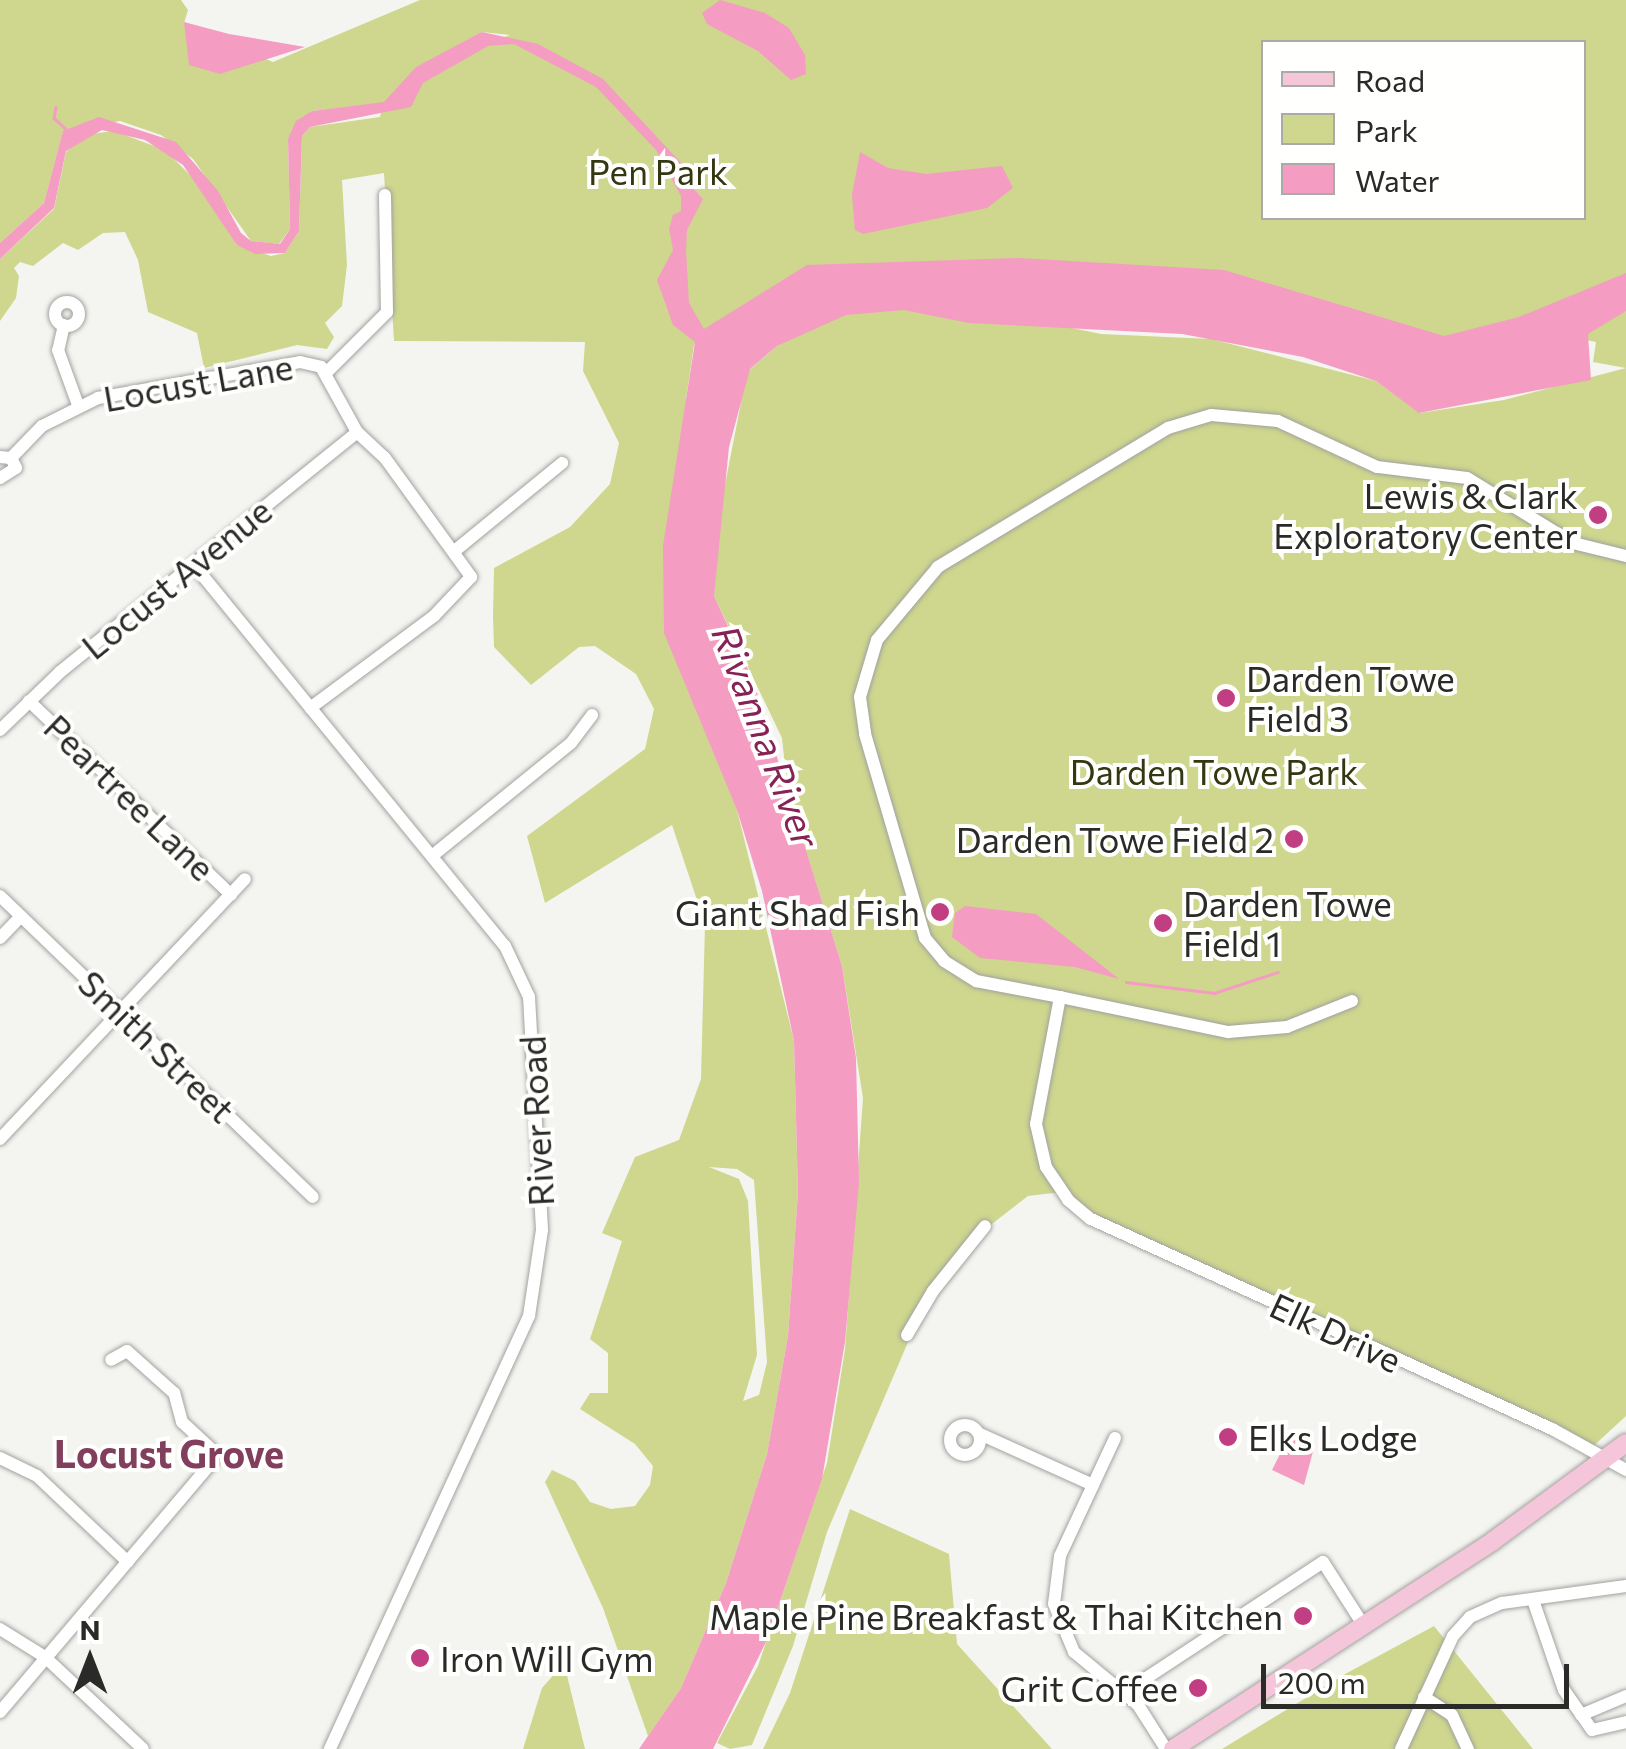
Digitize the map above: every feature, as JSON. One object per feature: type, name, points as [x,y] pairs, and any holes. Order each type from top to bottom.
[{"type":"main road","points":[[1169,1749],[1364,1626],[1606,1461],[1626,1443]]},
{"type":"street","points":[[327,372],[387,312],[385,195]]},
{"type":"street","points":[[64,325],[58,350],[78,405]]},
{"type":"street","name":"Locust Lane","points":[[0,478],[15,472],[6,457],[42,426],[78,405],[300,362],[327,372],[357,432],[456,549],[471,577],[434,616],[310,708]]},
{"type":"street","points":[[1352,1000],[1287,1027],[1228,1032],[988,986],[958,971],[933,949],[912,908],[865,734],[861,686],[894,614],[938,567],[1168,428],[1231,414],[1299,428],[1378,467],[1466,478],[1573,543],[1626,556]]},
{"type":"street","name":"Locust Avenue","points":[[0,730],[29,701],[357,432]]},
{"type":"street","points":[[456,549],[562,463]]},
{"type":"street","name":"River Road","points":[[194,565],[505,946],[529,997],[540,1261],[514,1357],[330,1749]]},
{"type":"street","name":"Peartree Lane","points":[[29,701],[231,895]]},
{"type":"street","points":[[432,856],[571,743],[592,715]]},
{"type":"street","points":[[0,1139],[245,880]]},
{"type":"street","name":"Smith Street","points":[[0,896],[313,1197]]},
{"type":"street","points":[[0,938],[21,916]]},
{"type":"street","name":"Elk Drive","points":[[1060,997],[1036,1124],[1040,1151],[1068,1200],[1090,1219],[1552,1430],[1625,1474]]},
{"type":"street","points":[[907,1335],[933,1290],[985,1226]]},
{"type":"street","points":[[0,1712],[128,1562],[212,1454],[182,1422],[174,1393],[127,1351],[110,1360]]},
{"type":"street","points":[[980,1434],[1093,1485]]},
{"type":"street","points":[[1115,1438],[1056,1566],[1054,1604],[1074,1652],[1125,1692],[1169,1749]]},
{"type":"street","points":[[0,1458],[37,1476],[128,1562]]},
{"type":"street","points":[[1125,1692],[1324,1562],[1364,1626]]},
{"type":"street","points":[[1401,1749],[1452,1636],[1470,1617],[1490,1606],[1626,1586]]},
{"type":"street","points":[[1533,1600],[1550,1656],[1581,1714],[1597,1732],[1626,1722]]},
{"type":"street","points":[[0,1630],[46,1657],[144,1749]]},
{"type":"street","points":[[1581,1714],[1626,1696]]},
{"type":"street","points":[[1424,1698],[1452,1715],[1468,1749]]},
{"type":"green space","name":"Pen Park","points":[[0,0],[181,0],[188,10],[184,23],[273,62],[420,0],[1626,0],[1626,368],[1593,362],[1596,342],[1586,340],[1483,359],[820,274],[694,345],[686,399],[737,810],[794,1041],[798,1192],[788,1336],[767,1454],[726,1583],[681,1688],[648,1736],[603,1608],[545,1482],[552,1470],[575,1481],[590,1502],[611,1509],[635,1506],[650,1485],[653,1466],[635,1444],[580,1409],[590,1393],[608,1393],[608,1353],[590,1339],[622,1241],[602,1233],[635,1157],[679,1140],[701,1079],[705,924],[672,825],[545,903],[527,836],[645,749],[654,709],[636,674],[595,646],[579,647],[531,685],[494,647],[494,568],[570,527],[610,484],[619,443],[583,371],[585,342],[394,341],[384,173],[342,180],[347,265],[342,306],[325,323],[334,337],[327,349],[297,345],[204,368],[197,333],[148,312],[138,260],[125,232],[103,233],[78,250],[63,243],[33,266],[20,262],[14,268],[19,276],[16,298],[0,321],[0,259],[54,209],[66,152],[84,135],[114,131],[165,150],[207,192],[237,245],[271,256],[285,253],[299,231],[302,136],[310,127],[380,117],[383,103],[312,111],[288,139],[290,229],[279,244],[251,241],[193,159],[161,135],[120,121],[63,132],[44,203],[0,243]],"holes":[[[482,32],[510,35],[433,64]],[[709,1167],[737,1169],[754,1180],[767,1362],[759,1395],[743,1401],[757,1355],[748,1201],[739,1179]]]},
{"type":"green space","name":"Darden Towe Park","points":[[860,303],[1038,321],[1101,334],[1211,339],[1376,381],[1420,413],[1504,400],[1626,368],[1626,1416],[1588,1451],[1097,1224],[1061,1192],[1028,1196],[988,1227],[917,1321],[827,1532],[793,1646],[752,1745],[730,1749],[717,1743],[758,1666],[827,1463],[845,1349],[863,1098],[842,966],[788,794],[782,738],[714,596],[715,536],[747,372],[777,346]]},
{"type":"green space","points":[[850,1509],[949,1554],[957,1644],[1052,1749],[763,1749],[790,1693]]},
{"type":"green space","points":[[1434,1626],[1533,1749],[1222,1749],[1347,1673]]},
{"type":"green space","points":[[564,1663],[585,1749],[523,1749],[542,1688]]},
{"type":"water","points":[[720,0],[765,13],[789,28],[805,55],[806,74],[791,80],[758,51],[707,24],[702,13]]},
{"type":"water","points":[[184,22],[305,47],[220,74],[189,65]]},
{"type":"water","name":"Rivanna River","points":[[482,32],[538,44],[603,79],[682,164],[686,181],[703,199],[687,230],[686,250],[689,303],[704,329],[807,265],[1019,258],[1224,270],[1444,336],[1519,317],[1626,273],[1626,311],[1588,334],[1591,380],[1419,413],[1376,381],[1303,357],[1182,334],[969,323],[904,310],[846,315],[777,346],[750,369],[729,447],[714,596],[753,680],[842,966],[856,1058],[859,1182],[845,1342],[822,1479],[766,1642],[713,1749],[639,1749],[681,1688],[726,1583],[767,1454],[788,1336],[798,1192],[794,1041],[762,891],[737,810],[664,633],[663,546],[695,342],[673,325],[657,280],[673,250],[669,229],[673,215],[681,211],[681,196],[656,150],[596,87],[514,44],[488,46],[423,83],[411,107],[310,127],[302,136],[299,231],[285,253],[255,254],[237,245],[183,165],[145,140],[102,130],[66,151],[54,208],[0,259],[0,243],[44,203],[63,131],[99,117],[176,142],[218,191],[241,233],[251,241],[280,244],[290,229],[288,139],[296,121],[312,111],[384,102],[416,67]]},
{"type":"water","points":[[860,152],[888,168],[926,174],[1002,166],[1013,188],[987,208],[863,234],[855,230],[852,195]]},
{"type":"water","points":[[965,906],[1036,914],[1119,979],[1075,967],[980,958],[952,937],[955,913]]},
{"type":"water","points":[[1291,1432],[1315,1444],[1304,1485],[1272,1470]]},
{"type":"waterway","points":[[56,107],[54,118],[65,128]]},
{"type":"waterway","points":[[1126,982],[1214,993],[1278,972]]},
{"type":"place","name":"Lewis & Clark Exploratory Center","points":[[1598,515]]},
{"type":"place","name":"Darden Towe Field 3","points":[[1226,698]]},
{"type":"place","name":"Darden Towe Field 2","points":[[1294,839]]},
{"type":"place","name":"Giant Shad Fish","points":[[940,912]]},
{"type":"place","name":"Darden Towe Field 1","points":[[1163,923]]},
{"type":"place","name":"Elks Lodge","points":[[1228,1437]]},
{"type":"place","name":"Maple Pine Breakfast & Thai Kitchen","points":[[1303,1616]]},
{"type":"place","name":"Iron Will Gym","points":[[420,1658]]},
{"type":"place","name":"Grit Coffee","points":[[1198,1688]]},
{"type":"district","name":"Locust Grove","points":[[169,1453]]}]
